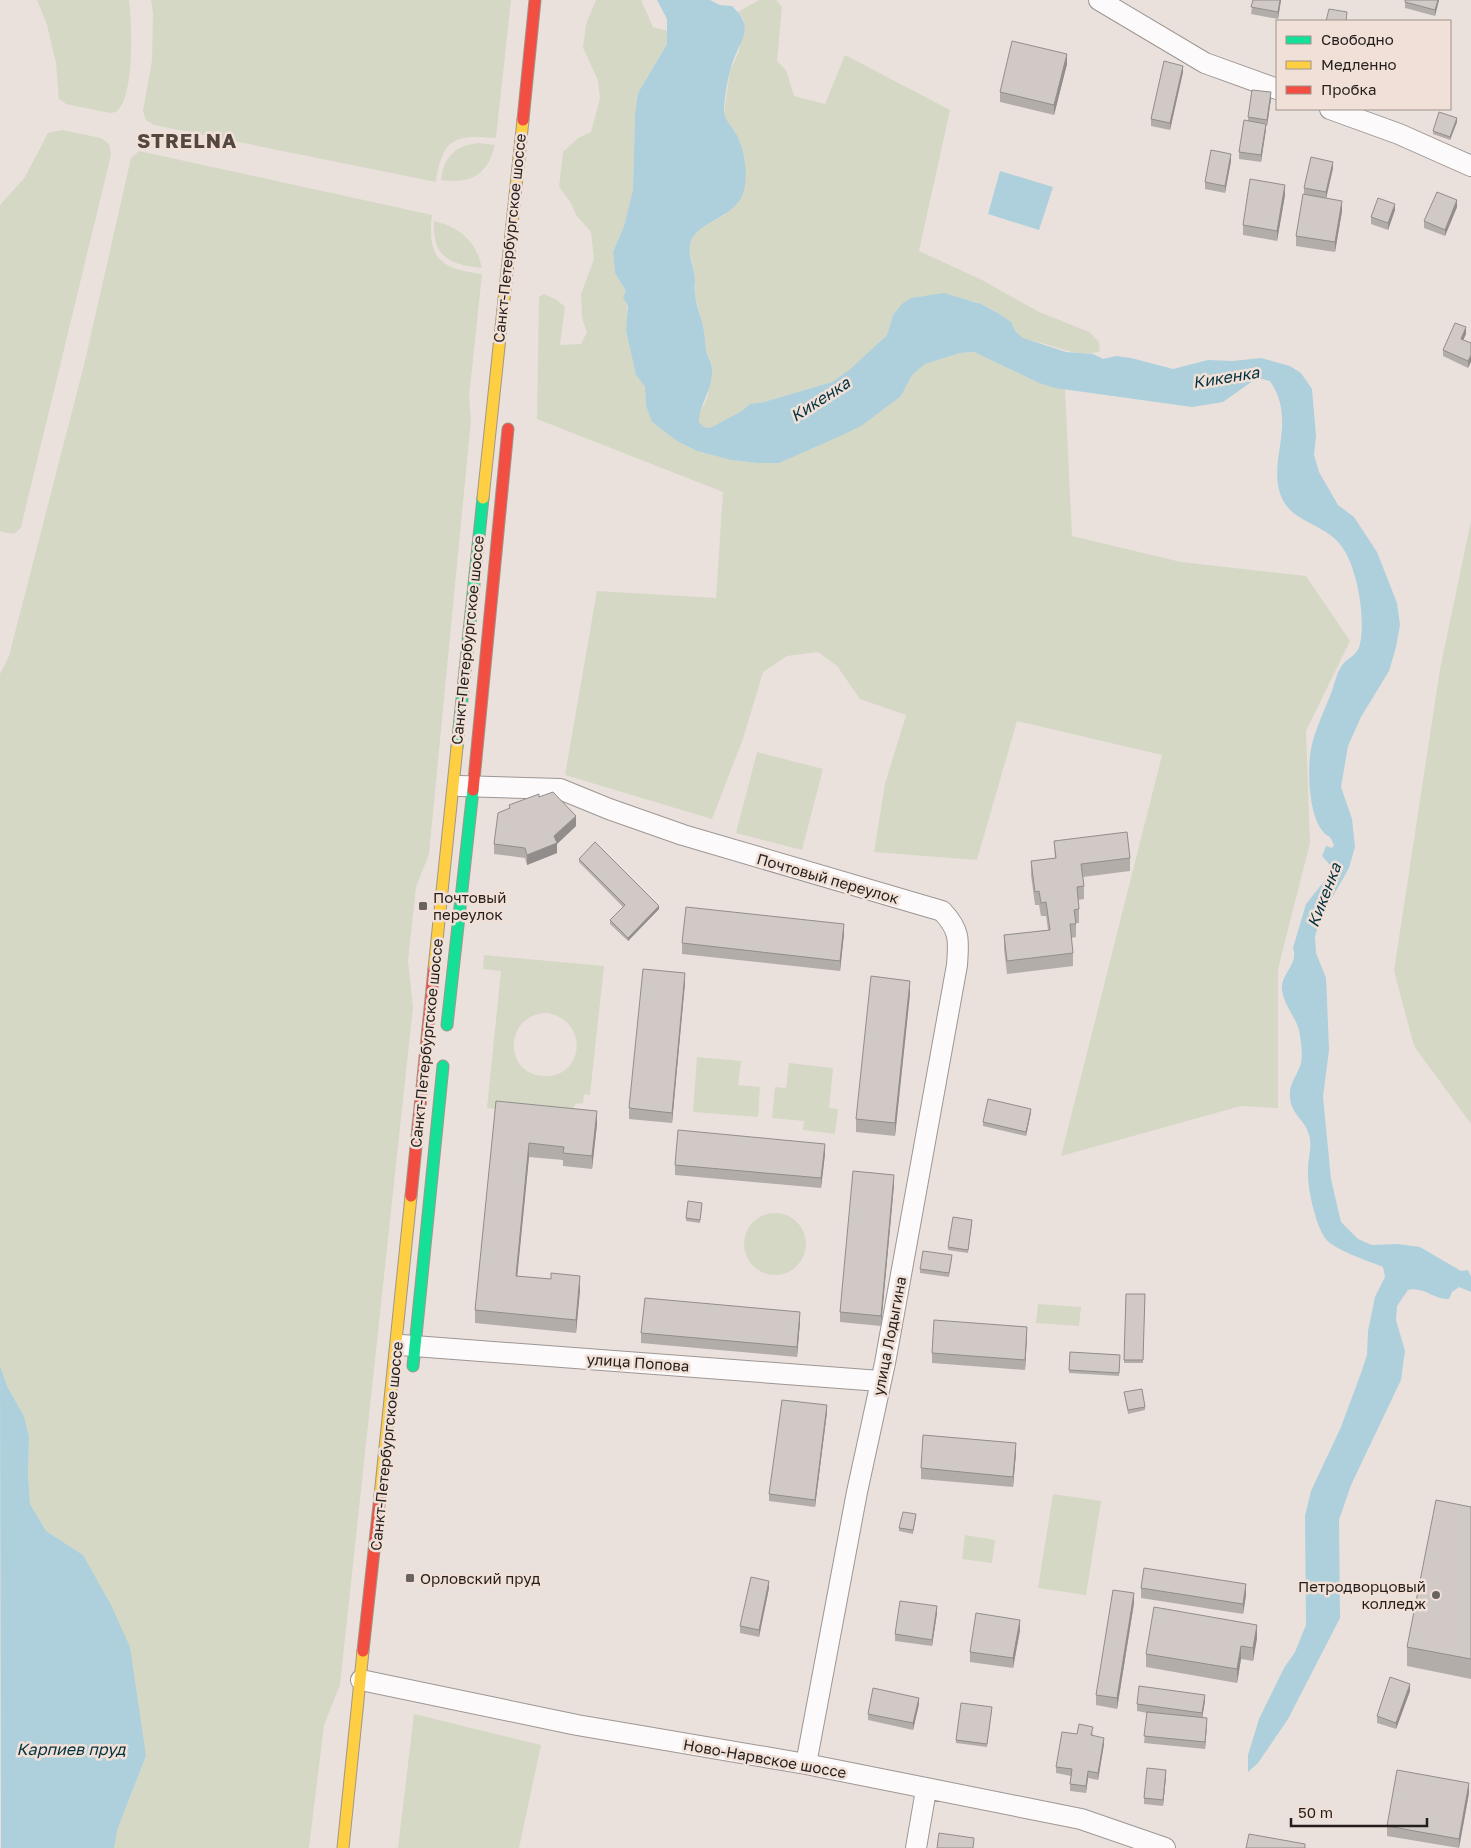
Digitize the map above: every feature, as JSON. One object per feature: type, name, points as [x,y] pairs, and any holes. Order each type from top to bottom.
[{"type":"main road","name":"Санкт-Петербургское шоссе","points":[[343,1848],[375,1682],[406,1345],[463,786],[534,0]]},
{"type":"main road","name":"Санкт-Петербургское шоссе","points":[[445,1038],[463,786],[509,414]]},
{"type":"main road","name":"Санкт-Петербургское шоссе","points":[[412,1374],[406,1345],[444,1058]]},
{"type":"street","points":[[1099,0],[1205,63],[1276,89]]},
{"type":"street","points":[[1333,110],[1398,134],[1471,166]]},
{"type":"street","name":"Почтовый переулок","points":[[463,786],[560,789],[609,810],[683,835],[942,912]]},
{"type":"street","name":"улица Лодыгина","points":[[806,1764],[857,1492],[880,1381],[957,965],[959,940],[953,923],[942,912]]},
{"type":"street","name":"улица Попова","points":[[406,1345],[880,1381]]},
{"type":"street","name":"Ново-Нарвское шоссе","points":[[375,1682],[577,1725],[806,1764],[926,1790],[1081,1819],[1165,1848]]},
{"type":"street","points":[[916,1848],[926,1790]]},
{"type":"green space","points":[[37,0],[129,0],[131,59],[126,92],[122,104],[116,112],[110,113],[66,104],[59,99],[56,63],[47,25]]},
{"type":"green space","points":[[151,0],[511,0],[496,138],[470,137],[452,142],[442,156],[436,182],[154,125],[146,120],[143,111],[152,60],[153,13]]},
{"type":"green space","points":[[596,0],[641,0],[653,27],[668,31],[667,44],[638,93],[635,114],[633,190],[624,226],[613,252],[615,273],[626,291],[628,319],[626,331],[636,375],[645,387],[646,406],[652,422],[677,441],[697,451],[731,460],[758,463],[901,396],[912,375],[925,364],[960,353],[974,352],[1039,383],[1065,389],[1072,536],[1181,562],[1306,576],[1350,641],[1306,731],[1310,843],[1278,969],[1278,1108],[1241,1106],[1061,1156],[1162,755],[1017,721],[977,860],[874,852],[885,784],[906,715],[860,699],[837,666],[818,652],[787,656],[763,672],[743,739],[712,819],[565,775],[597,591],[716,598],[723,492],[537,419],[539,297],[544,294],[557,300],[565,307],[560,345],[581,344],[587,332],[582,318],[581,294],[594,259],[591,232],[576,215],[571,203],[559,187],[563,152],[578,138],[591,132],[600,99],[598,80],[583,48],[586,24]]},
{"type":"green space","points":[[759,0],[776,0],[782,7],[777,61],[786,70],[794,96],[825,104],[845,55],[950,110],[919,251],[982,280],[1039,312],[1089,332],[1099,342],[1100,351],[1086,354],[1079,353],[1025,339],[1018,334],[1008,320],[997,312],[962,298],[924,296],[911,298],[893,315],[887,335],[849,370],[832,382],[764,402],[750,404],[742,411],[710,428],[704,427],[699,422],[699,413],[707,399],[712,366],[706,350],[704,330],[695,295],[695,278],[689,247],[691,239],[698,229],[725,215],[736,133],[726,120],[724,112],[730,71],[739,51],[744,20],[738,12]]},
{"type":"green space","points":[[62,130],[101,138],[109,144],[111,155],[21,527],[15,533],[9,533],[0,531],[0,205],[25,177],[48,133]]},
{"type":"green space","points":[[470,144],[495,145],[488,164],[483,170],[470,179],[441,180],[445,165],[452,154]]},
{"type":"green space","points":[[139,151],[432,215],[432,242],[439,259],[456,269],[482,274],[469,397],[471,420],[429,854],[416,887],[408,961],[413,1007],[340,1685],[324,1725],[309,1848],[114,1848],[118,1828],[146,1756],[142,1739],[83,1555],[46,1531],[30,1504],[28,1475],[29,1437],[24,1416],[8,1388],[0,1366],[0,674],[9,656],[85,361],[131,158]]},
{"type":"green space","points":[[434,221],[452,228],[466,237],[476,250],[482,268],[471,267],[445,257],[436,243]]},
{"type":"green space","points":[[1471,521],[1471,1124],[1414,1046],[1394,971],[1440,669]]},
{"type":"green space","points":[[757,752],[823,769],[802,850],[736,833]]},
{"type":"green space","points":[[484,955],[604,966],[590,1095],[584,1094],[583,1103],[576,1104],[572,1110],[561,1115],[487,1108],[501,971],[483,969]],"holes":[[[548,1013],[562,1018],[571,1027],[576,1038],[573,1060],[566,1069],[556,1075],[542,1076],[529,1072],[520,1064],[515,1054],[514,1043],[517,1032],[523,1022],[534,1016]]]},
{"type":"green space","points":[[697,1057],[741,1061],[738,1085],[760,1087],[758,1117],[693,1112]]},
{"type":"green space","points":[[789,1063],[833,1068],[829,1108],[838,1109],[835,1134],[803,1130],[804,1121],[772,1118],[775,1087],[786,1088]]},
{"type":"green space","points":[[769,1213],[781,1213],[797,1222],[804,1232],[806,1244],[804,1256],[797,1266],[781,1275],[769,1275],[758,1270],[749,1261],[744,1250],[744,1238],[749,1227],[758,1218]]},
{"type":"green space","points":[[1038,1304],[1081,1307],[1079,1326],[1036,1323]]},
{"type":"green space","points":[[1053,1494],[1101,1501],[1086,1595],[1038,1588]]},
{"type":"green space","points":[[965,1535],[995,1540],[992,1563],[962,1559]]},
{"type":"green space","points":[[414,1714],[541,1745],[519,1848],[398,1848]]},
{"type":"water","name":"Кикенка","points":[[657,0],[710,0],[720,5],[732,6],[739,14],[745,28],[731,69],[724,108],[726,118],[735,132],[744,155],[746,174],[744,191],[741,198],[728,212],[698,231],[690,245],[696,299],[712,368],[712,376],[701,409],[699,422],[704,427],[710,428],[742,411],[750,404],[764,402],[832,382],[849,370],[887,335],[893,315],[902,304],[911,298],[944,293],[981,304],[1011,322],[1016,332],[1023,338],[1066,352],[1093,354],[1103,359],[1116,356],[1131,358],[1173,369],[1208,360],[1233,361],[1261,358],[1290,366],[1301,373],[1312,389],[1316,436],[1314,455],[1319,472],[1338,505],[1354,517],[1377,552],[1397,603],[1400,625],[1389,671],[1361,717],[1348,746],[1341,787],[1352,819],[1355,847],[1349,868],[1320,919],[1315,937],[1316,953],[1326,978],[1329,1050],[1323,1097],[1331,1179],[1341,1222],[1358,1239],[1372,1245],[1398,1244],[1420,1247],[1461,1271],[1468,1270],[1471,1277],[1471,1292],[1459,1287],[1452,1292],[1449,1299],[1444,1299],[1424,1291],[1408,1290],[1397,1306],[1396,1320],[1405,1351],[1401,1380],[1351,1485],[1339,1520],[1340,1618],[1288,1719],[1258,1763],[1248,1772],[1248,1755],[1259,1719],[1284,1668],[1295,1652],[1306,1625],[1305,1516],[1311,1491],[1341,1427],[1361,1373],[1367,1355],[1368,1331],[1375,1297],[1385,1277],[1383,1267],[1335,1247],[1325,1238],[1318,1224],[1308,1180],[1309,1135],[1304,1124],[1294,1111],[1290,1099],[1293,1080],[1302,1060],[1300,1036],[1297,1024],[1283,996],[1282,990],[1282,984],[1294,959],[1293,948],[1306,904],[1329,875],[1330,865],[1322,856],[1326,846],[1332,848],[1334,845],[1330,837],[1317,822],[1313,810],[1309,770],[1315,733],[1338,672],[1343,664],[1357,651],[1360,644],[1362,633],[1361,606],[1351,564],[1339,543],[1332,536],[1292,512],[1281,496],[1277,469],[1282,411],[1278,396],[1270,381],[1257,378],[1223,402],[1192,407],[1055,388],[1039,383],[974,352],[960,353],[925,364],[912,375],[901,396],[861,426],[779,463],[731,460],[697,451],[677,441],[652,422],[646,406],[645,387],[636,375],[626,331],[628,306],[623,297],[626,291],[615,273],[613,252],[624,226],[633,190],[635,113],[638,93],[667,44],[667,19]]},
{"type":"water","points":[[1000,171],[1053,187],[1039,230],[988,214]]},
{"type":"water","name":"Карпиев пруд","points":[[0,1366],[8,1388],[24,1416],[29,1437],[28,1475],[30,1504],[46,1531],[83,1555],[111,1605],[130,1647],[146,1756],[118,1828],[114,1848],[1,1848]]},
{"type":"building","points":[[1253,0],[1280,0],[1278,12],[1251,7]]},
{"type":"building","points":[[1405,0],[1438,0],[1435,10],[1405,2]]},
{"type":"building","points":[[1329,9],[1347,12],[1346,20],[1326,20]]},
{"type":"building","points":[[1012,41],[1067,54],[1054,105],[1000,92]]},
{"type":"building","points":[[1164,61],[1183,66],[1170,123],[1151,119]]},
{"type":"building","points":[[1252,90],[1271,92],[1267,120],[1248,117]]},
{"type":"building","points":[[1439,112],[1457,118],[1450,137],[1433,131]]},
{"type":"building","points":[[1244,120],[1266,124],[1261,155],[1239,152]]},
{"type":"building","points":[[1211,150],[1231,154],[1225,186],[1205,182]]},
{"type":"building","points":[[1311,157],[1333,162],[1326,192],[1304,188]]},
{"type":"building","points":[[1250,179],[1285,185],[1277,231],[1243,225]]},
{"type":"building","points":[[1437,192],[1457,200],[1445,230],[1424,221]]},
{"type":"building","points":[[1303,194],[1342,201],[1335,242],[1296,236]]},
{"type":"building","points":[[1378,198],[1395,204],[1388,223],[1371,217]]},
{"type":"building","points":[[1455,323],[1466,327],[1461,339],[1471,343],[1471,355],[1468,361],[1443,350]]},
{"type":"building","points":[[553,792],[576,816],[554,836],[557,843],[527,855],[525,848],[494,844],[498,813],[510,808],[509,805],[539,794],[539,797]]},
{"type":"building","points":[[1127,832],[1130,858],[1081,864],[1084,886],[1077,887],[1079,909],[1074,910],[1076,924],[1070,924],[1073,953],[1007,961],[1004,935],[1050,930],[1046,902],[1041,903],[1039,891],[1035,892],[1031,861],[1056,858],[1054,841]]},
{"type":"building","points":[[595,842],[659,906],[628,938],[610,920],[625,905],[579,859]]},
{"type":"building","points":[[686,907],[844,924],[840,961],[682,943]]},
{"type":"building","points":[[643,969],[685,973],[672,1113],[629,1108]]},
{"type":"building","points":[[871,976],[910,981],[895,1123],[856,1119]]},
{"type":"building","points":[[988,1099],[1031,1109],[1026,1132],[983,1122]]},
{"type":"building","points":[[496,1101],[597,1111],[592,1156],[563,1153],[564,1147],[529,1143],[516,1276],[551,1279],[551,1273],[580,1276],[576,1320],[475,1310]]},
{"type":"building","points":[[678,1130],[825,1144],[821,1178],[675,1165]]},
{"type":"building","points":[[853,1171],[894,1175],[881,1316],[840,1312]]},
{"type":"building","points":[[688,1201],[702,1203],[700,1220],[686,1218]]},
{"type":"building","points":[[953,1217],[972,1220],[968,1250],[948,1247]]},
{"type":"building","points":[[923,1251],[952,1255],[949,1273],[920,1269]]},
{"type":"building","points":[[1126,1294],[1145,1294],[1143,1360],[1124,1360]]},
{"type":"building","points":[[645,1298],[800,1312],[797,1347],[641,1333]]},
{"type":"building","points":[[934,1320],[1027,1327],[1025,1360],[932,1353]]},
{"type":"building","points":[[1070,1352],[1120,1355],[1119,1373],[1069,1370]]},
{"type":"building","points":[[1142,1389],[1145,1407],[1128,1410],[1124,1392]]},
{"type":"building","points":[[782,1400],[827,1405],[815,1500],[769,1494]]},
{"type":"building","points":[[923,1435],[1016,1443],[1013,1477],[921,1468]]},
{"type":"building","points":[[1436,1500],[1471,1507],[1471,1659],[1407,1647]]},
{"type":"building","points":[[903,1512],[916,1514],[913,1530],[899,1528]]},
{"type":"building","points":[[1144,1568],[1246,1584],[1243,1604],[1141,1588]]},
{"type":"building","points":[[751,1577],[769,1581],[759,1630],[740,1626]]},
{"type":"building","points":[[1113,1590],[1134,1593],[1117,1698],[1096,1695]]},
{"type":"building","points":[[900,1601],[937,1606],[932,1640],[895,1634]]},
{"type":"building","points":[[1154,1607],[1257,1625],[1253,1648],[1241,1646],[1237,1669],[1146,1654]]},
{"type":"building","points":[[976,1613],[1020,1620],[1013,1658],[970,1652]]},
{"type":"building","points":[[1390,1677],[1410,1684],[1396,1723],[1377,1716]]},
{"type":"building","points":[[1139,1686],[1205,1695],[1202,1713],[1137,1704]]},
{"type":"building","points":[[873,1688],[919,1698],[913,1723],[868,1714]]},
{"type":"building","points":[[961,1703],[992,1707],[987,1744],[956,1740]]},
{"type":"building","points":[[1147,1712],[1207,1718],[1205,1742],[1144,1736]]},
{"type":"building","points":[[1079,1724],[1093,1727],[1091,1735],[1104,1738],[1098,1773],[1088,1771],[1086,1786],[1070,1784],[1072,1769],[1056,1767],[1062,1732],[1077,1734]]},
{"type":"building","points":[[1147,1768],[1166,1770],[1163,1800],[1144,1798]]},
{"type":"building","points":[[1397,1770],[1469,1783],[1459,1839],[1387,1826]]},
{"type":"building","points":[[939,1833],[974,1838],[973,1848],[937,1848]]},
{"type":"building","points":[[1249,1834],[1305,1844],[1305,1848],[1246,1848]]},
{"type":"traffic: fast","points":[[457,747],[483,498]]},
{"type":"traffic: fast","points":[[447,1025],[473,790]]},
{"type":"traffic: fast","points":[[413,1366],[443,1066]]},
{"type":"traffic: slow","points":[[483,498],[523,120]]},
{"type":"traffic: slow","points":[[434,969],[457,747]]},
{"type":"traffic: slow","points":[[380,1496],[411,1196]]},
{"type":"traffic: slow","points":[[343,1848],[363,1651]]},
{"type":"traffic: jam","points":[[523,120],[535,0]]},
{"type":"traffic: jam","points":[[473,790],[508,429]]},
{"type":"traffic: jam","points":[[411,1196],[434,969]]},
{"type":"traffic: jam","points":[[363,1651],[380,1496]]},
{"type":"place","name":"Почтовый переулок","points":[[423,906]]},
{"type":"place","name":"Орловский пруд","points":[[410,1578]]},
{"type":"place","name":"Петродворцовый колледж","points":[[1436,1595]]},
{"type":"district","name":"STRELNA","points":[[187,140]]}]
